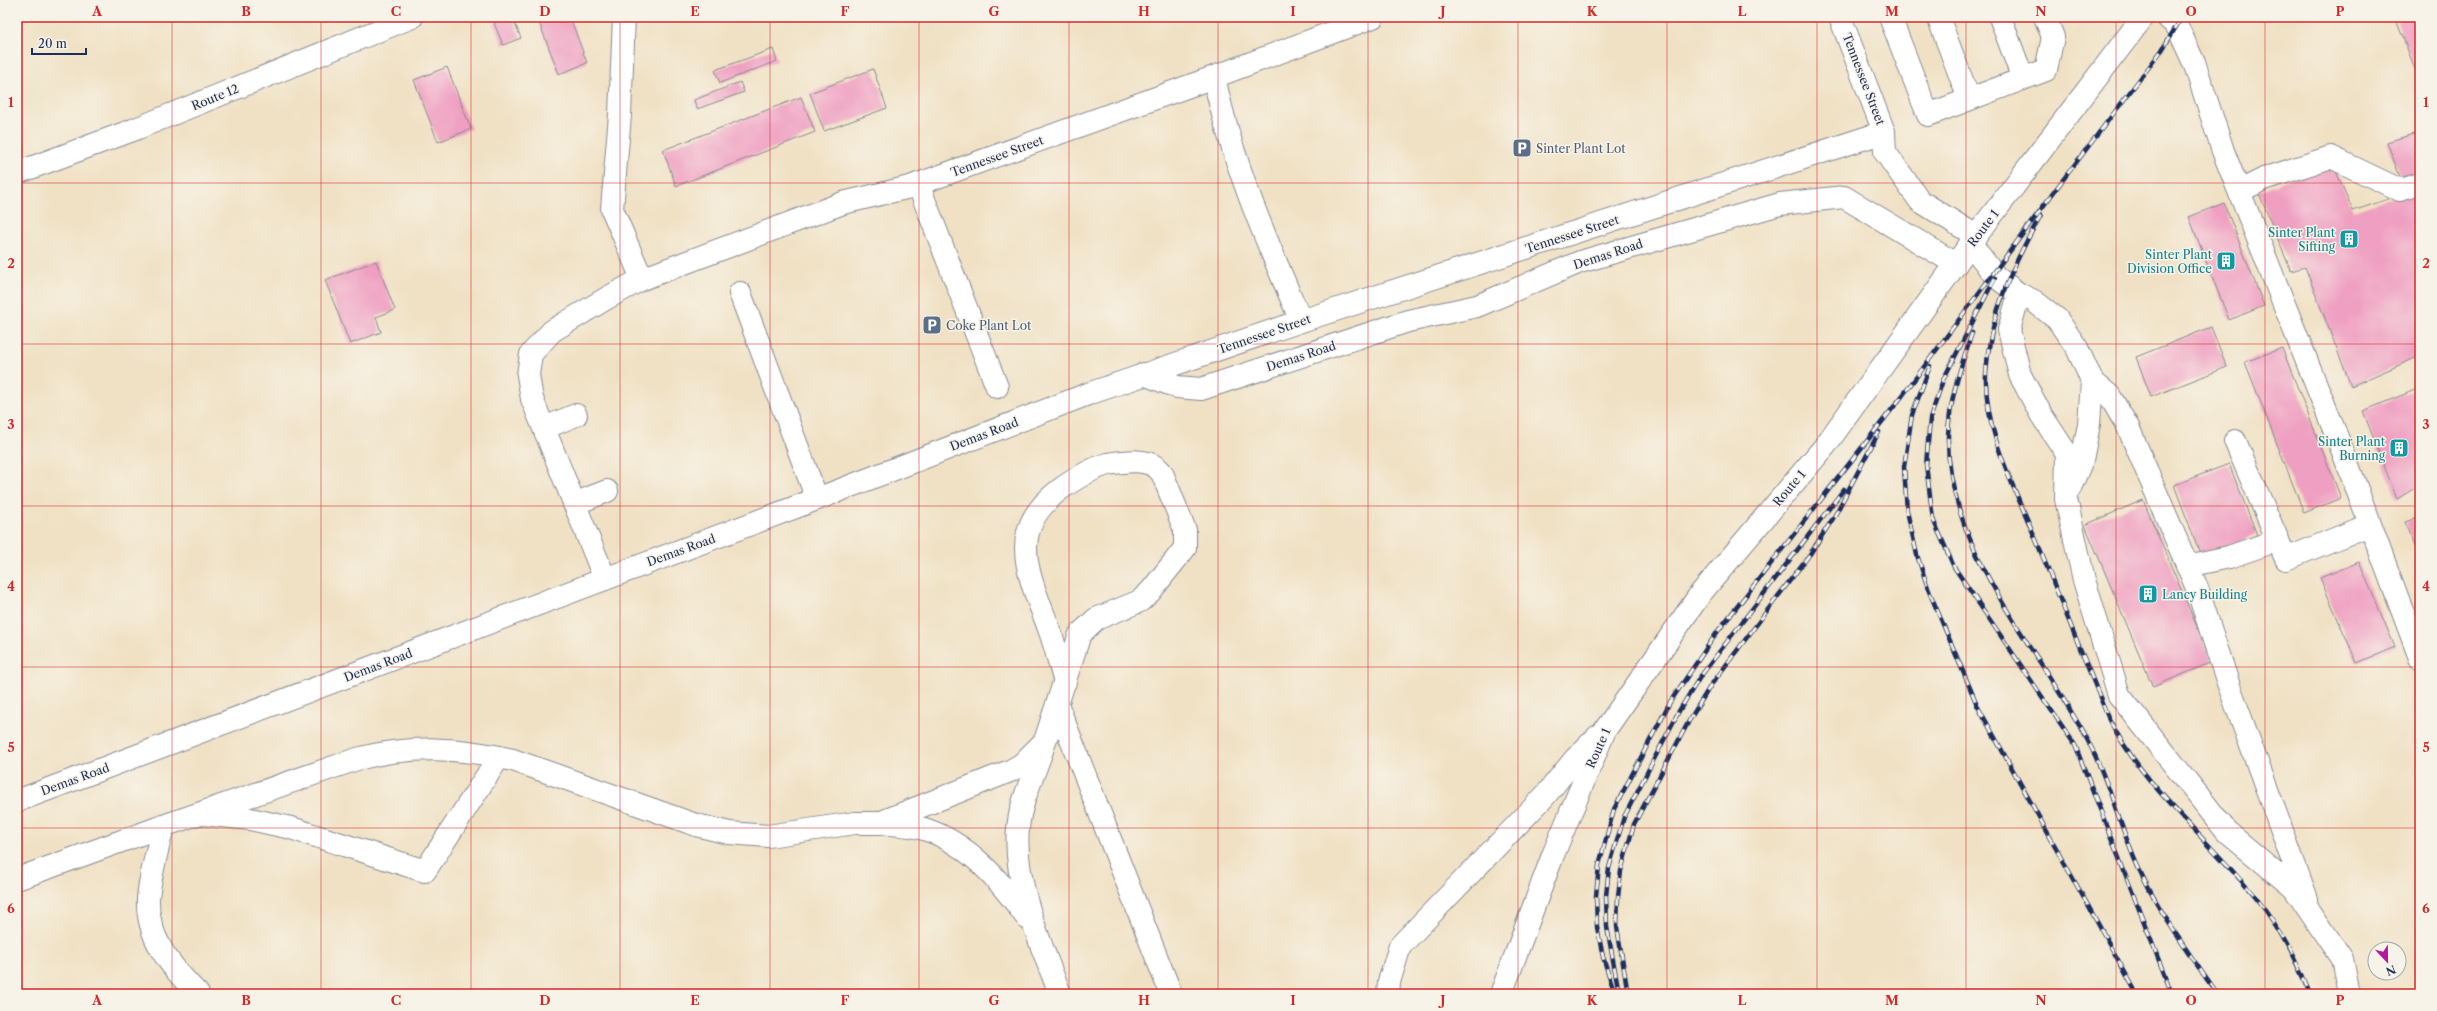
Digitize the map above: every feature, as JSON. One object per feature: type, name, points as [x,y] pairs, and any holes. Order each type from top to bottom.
[{"type":"street","name":"Route 12","points":[[17,173],[140,127],[412,17]]},
{"type":"street","points":[[624,17],[620,114],[612,209],[642,279]]},
{"type":"street","name":"Tennessee Street","points":[[605,579],[532,399],[528,375],[531,354],[552,331],[642,279],[843,203],[918,184],[1214,77],[1373,17]]},
{"type":"street","name":"Tennessee Street","points":[[1144,374],[1884,132],[1840,17]]},
{"type":"street","points":[[1890,17],[1928,115],[2046,70],[2054,37],[2045,17]]},
{"type":"street","points":[[1938,17],[1969,99]]},
{"type":"street","points":[[2000,17],[2023,79]]},
{"type":"street","name":"Route 1","points":[[1501,994],[1550,863],[1605,730],[1700,593],[1824,446],[1956,264],[2143,17]]},
{"type":"street","points":[[2167,17],[2176,26],[2195,65],[2223,151],[2343,452],[2369,525],[2420,658]]},
{"type":"street","points":[[1214,77],[1227,134],[1248,196],[1301,322]]},
{"type":"street","points":[[1884,132],[1884,152],[1920,201],[1974,240],[1996,277],[2019,294],[2034,301],[2057,319],[2077,348],[2092,381],[2109,395],[2128,427],[2197,588],[2228,683],[2314,918]]},
{"type":"street","points":[[2240,191],[2264,179],[2331,157],[2400,190],[2420,184]]},
{"type":"street","points":[[918,184],[997,387]]},
{"type":"street","name":"Demas Road","points":[[17,800],[817,499],[1088,394],[1144,374],[1177,387],[1201,389],[1408,321],[1477,306],[1580,262],[1780,204],[1844,197],[1956,264]]},
{"type":"street","points":[[740,293],[817,499]]},
{"type":"street","points":[[2019,294],[2009,330],[2020,375],[2042,416],[2067,454],[2066,499],[2084,580],[2119,695],[2228,832],[2294,888],[2342,959],[2349,994]]},
{"type":"street","points":[[2066,499],[2082,460],[2089,424],[2092,381]]},
{"type":"street","points":[[544,428],[576,416]]},
{"type":"street","points":[[2235,441],[2286,559],[2369,525]]},
{"type":"street","points":[[1060,994],[1034,928],[1019,862],[1018,828],[1022,808],[1045,741],[1080,634],[1086,626],[1096,619],[1140,601],[1150,592],[1185,548],[1185,530],[1162,472],[1157,466],[1150,463],[1129,461],[1105,465],[1068,484],[1044,503],[1032,525],[1025,556],[1028,572],[1048,627],[1064,682]]},
{"type":"street","points":[[574,504],[606,491]]},
{"type":"street","points":[[2187,566],[2229,557],[2278,540]]},
{"type":"street","points":[[1057,704],[1171,994]]},
{"type":"street","points":[[1388,994],[1389,982],[1400,946],[1544,797],[1575,758],[1605,730]]},
{"type":"street","points":[[879,823],[1010,772],[1022,764],[1045,741]]},
{"type":"street","points":[[17,879],[163,826],[357,759],[387,751],[418,748],[453,749],[499,757],[696,825],[729,833],[768,836],[855,823],[879,823],[924,829],[952,842],[997,880],[1034,928]]},
{"type":"street","points":[[198,814],[250,818],[291,828],[425,871],[499,757]]},
{"type":"street","points":[[163,826],[148,898],[150,918],[161,950],[198,994]]},
{"type":"building","points":[[512,17],[521,38],[503,45],[494,23]]},
{"type":"building","points":[[537,17],[570,17],[587,63],[559,74]]},
{"type":"building","points":[[2395,17],[2420,17],[2420,82]]},
{"type":"building","points":[[773,49],[777,61],[720,83],[715,70]]},
{"type":"building","points":[[447,67],[471,129],[438,142],[414,80]]},
{"type":"building","points":[[873,69],[887,108],[824,131],[810,93]]},
{"type":"building","points":[[740,82],[744,92],[697,109],[694,100]]},
{"type":"building","points":[[801,97],[815,132],[676,186],[663,150]]},
{"type":"building","name":"Sinter Plant Sifting","points":[[2420,132],[2420,356],[2351,386],[2305,267],[2291,271],[2258,191],[2332,162],[2353,211],[2406,193],[2387,142]]},
{"type":"building","name":"Sinter Plant Division Office","points":[[2224,203],[2264,306],[2229,320],[2189,217]]},
{"type":"building","points":[[376,261],[395,310],[376,317],[381,332],[350,344],[325,280]]},
{"type":"building","points":[[2211,327],[2227,367],[2151,397],[2136,357]]},
{"type":"building","points":[[2282,348],[2341,498],[2304,513],[2245,362]]},
{"type":"building","name":"Sinter Plant Burning","points":[[2420,388],[2420,485],[2397,499],[2363,411]]},
{"type":"building","points":[[2229,464],[2257,535],[2201,556],[2174,485]]},
{"type":"building","name":"Lancy Building","points":[[2143,500],[2212,662],[2153,687],[2085,525]]},
{"type":"building","points":[[2420,517],[2420,545],[2415,547],[2406,522]]},
{"type":"building","points":[[2359,562],[2395,647],[2357,663],[2320,578]]},
{"type":"railway","points":[[1615,994],[1603,957],[1597,927],[1596,896],[1599,865],[1614,809],[1670,702],[1718,631],[1903,395],[2062,181],[2162,50],[2182,17]]},
{"type":"railway","points":[[2041,215],[2021,252],[2004,291],[1997,311],[1988,353],[1986,374],[1987,396],[1990,417],[2002,459],[2108,717],[2142,770],[2182,817],[2226,863],[2266,911],[2291,951],[2310,994]]},
{"type":"railway","points":[[1995,278],[1943,380],[1930,419],[1926,465],[1933,519],[1954,567],[2075,745],[2172,994]]},
{"type":"railway","points":[[1972,333],[1953,397],[1948,436],[1951,478],[1962,519],[1979,558],[1999,597],[2069,707],[2089,743],[2103,774],[2132,853],[2147,886],[2175,933],[2217,994]]},
{"type":"railway","points":[[1930,366],[1912,415],[1904,467],[1907,511],[1917,555],[1929,591],[1978,707],[2137,994]]},
{"type":"railway","points":[[1628,994],[1617,927],[1618,897],[1621,871],[1634,824],[1690,719],[1711,685],[1810,554],[1834,517],[1879,432]]},
{"type":"railway","points":[[1619,993],[1607,927],[1606,896],[1609,868],[1624,817],[1679,711],[1700,677],[1844,489]]},
{"type":"place","name":"Sinter Plant Lot","points":[[1522,148]]},
{"type":"place","name":"Sinter Plant Sifting","points":[[2349,239]]},
{"type":"place","name":"Sinter Plant Division Office","points":[[2226,261]]},
{"type":"place","name":"Coke Plant Lot","points":[[932,325]]},
{"type":"place","name":"Sinter Plant Burning","points":[[2399,448]]},
{"type":"place","name":"Lancy Building","points":[[2148,594]]}]
